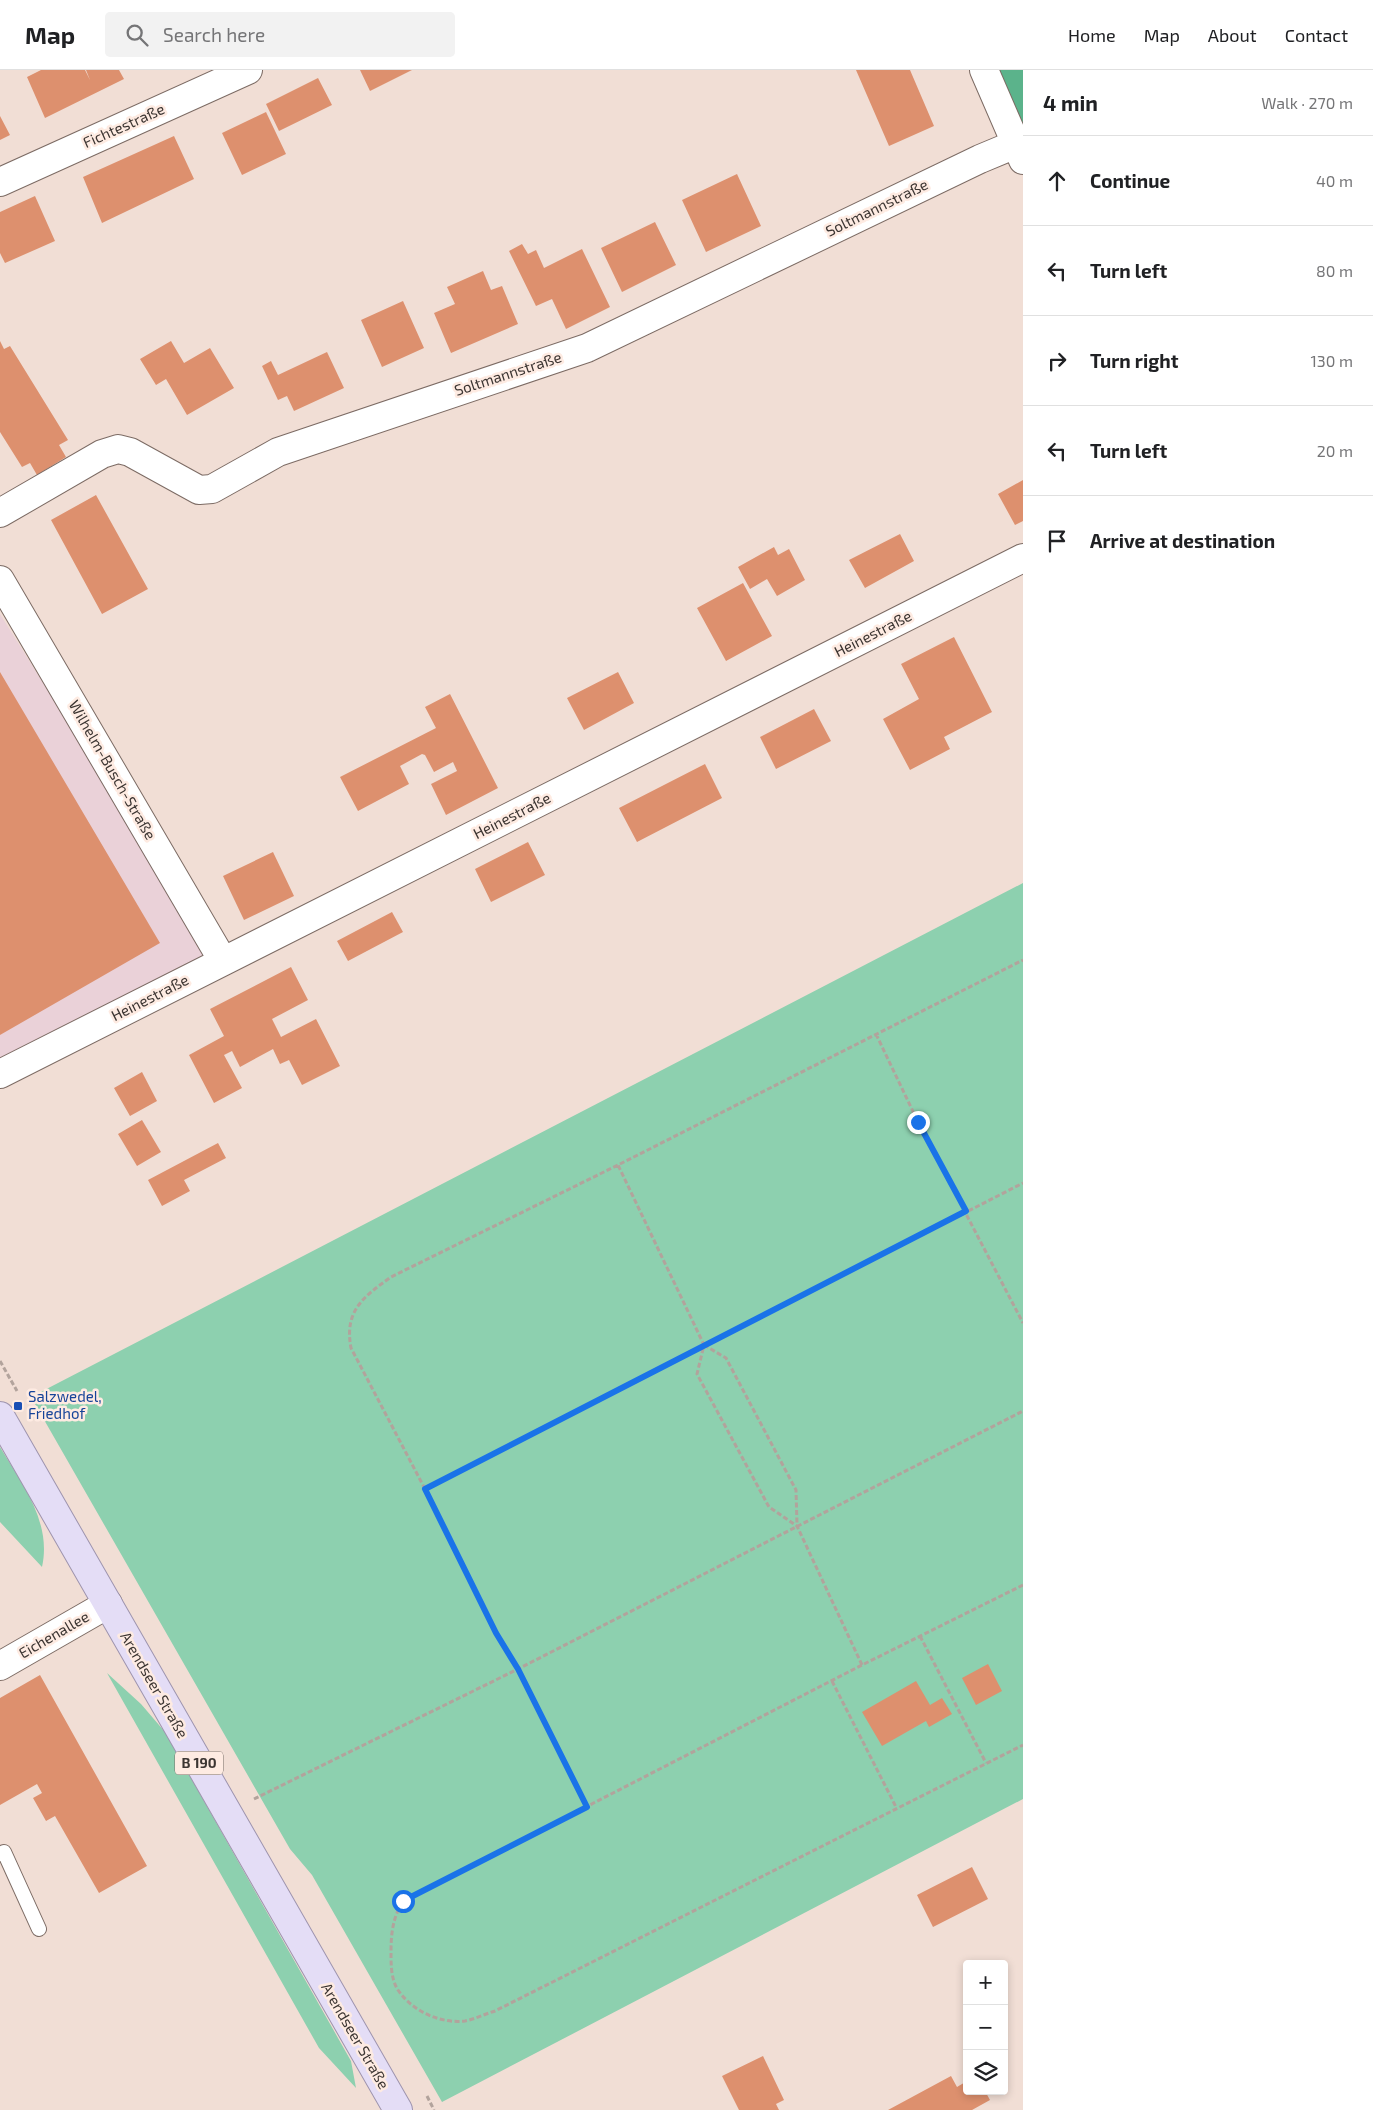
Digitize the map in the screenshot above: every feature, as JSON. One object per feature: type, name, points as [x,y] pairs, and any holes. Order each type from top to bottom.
[{"type":"main road","name":"Arendseer Straße","points":[[0,1416],[398,2110]]},
{"type":"street","name":"Fichtestraße","points":[[0,182],[248,70]]},
{"type":"street","points":[[984,70],[1019,152]]},
{"type":"street","name":"Soltmannstraße","points":[[0,513],[102,454],[118,449],[130,452],[199,490],[212,488],[278,452],[587,348],[980,158],[1019,152]]},
{"type":"street","name":"Heinestraße","points":[[0,1074],[1023,558]]},
{"type":"street","name":"Wilhelm-Busch-Straße","points":[[0,580],[223,961]]},
{"type":"street","name":"Eichenallee","points":[[0,1666],[108,1604]]},
{"type":"lane","points":[[0,1854],[4,1852],[39,1929]]},
{"type":"path","points":[[587,1807],[518,1669],[496,1633],[425,1489],[351,1348],[348,1333],[352,1315],[365,1296],[391,1277],[618,1165],[1023,960]]},
{"type":"path","points":[[876,1034],[918,1122],[1023,1323]]},
{"type":"path","points":[[618,1165],[704,1345],[726,1358],[796,1490],[796,1526],[862,1665]]},
{"type":"path","points":[[425,1489],[1023,1183]]},
{"type":"path","points":[[704,1345],[697,1374],[768,1507],[796,1526]]},
{"type":"path","points":[[250,1801],[518,1669],[1023,1411]]},
{"type":"path","points":[[1023,1585],[862,1665],[403,1901],[394,1916],[391,1970],[398,1989],[417,2010],[440,2019],[466,2021],[495,2011],[1023,1744]]},
{"type":"path","points":[[920,1636],[986,1763]]},
{"type":"path","points":[[832,1681],[896,1807]]},
{"type":"shaded area","points":[[0,614],[216,960],[0,1069]]},
{"type":"green space","points":[[995,70],[1023,70],[1023,134]]},
{"type":"green space","points":[[1023,883],[1023,1799],[442,2102],[312,1875],[290,1849],[31,1397]]},
{"type":"green space","points":[[0,1447],[26,1489],[39,1519],[43,1534],[44,1550],[42,1567],[0,1522]]},
{"type":"green space","points":[[107,1673],[141,1704],[165,1732],[351,2061],[356,2088],[319,2048]]},
{"type":"building","points":[[41,70],[85,70],[90,80],[86,70],[119,70],[124,79],[45,118],[27,77]]},
{"type":"building","points":[[360,70],[412,70],[370,91]]},
{"type":"building","points":[[856,70],[910,70],[934,126],[889,146]]},
{"type":"building","points":[[318,78],[332,105],[279,131],[266,104]]},
{"type":"building","points":[[266,112],[286,154],[242,175],[222,133]]},
{"type":"building","points":[[0,116],[10,135],[0,140]]},
{"type":"building","points":[[174,136],[194,179],[102,223],[83,177]]},
{"type":"building","points":[[737,174],[761,226],[706,252],[682,200]]},
{"type":"building","points":[[35,196],[55,241],[5,263],[0,253],[0,212]]},
{"type":"building","points":[[655,222],[676,265],[622,292],[601,248]]},
{"type":"building","points":[[522,244],[528,254],[536,250],[544,268],[582,249],[610,307],[566,329],[552,299],[536,306],[509,251]]},
{"type":"building","points":[[483,271],[491,290],[502,286],[518,324],[451,353],[434,313],[455,304],[447,287]]},
{"type":"building","points":[[403,301],[424,348],[382,367],[361,320]]},
{"type":"building","points":[[0,341],[4,349],[10,346],[68,440],[59,445],[66,457],[37,475],[30,463],[22,467],[0,432]]},
{"type":"building","points":[[171,341],[184,363],[210,348],[234,388],[187,415],[166,379],[156,385],[140,359]]},
{"type":"building","points":[[327,352],[344,388],[294,411],[287,396],[278,400],[262,366],[271,361],[278,375]]},
{"type":"building","points":[[1023,480],[1023,521],[1015,525],[998,494]]},
{"type":"building","points":[[96,495],[148,589],[102,614],[51,520]]},
{"type":"building","points":[[900,534],[914,561],[865,588],[849,560]]},
{"type":"building","points":[[774,547],[778,555],[789,549],[805,580],[777,596],[767,579],[750,589],[738,567]]},
{"type":"building","points":[[743,583],[772,636],[726,661],[697,608]]},
{"type":"building","points":[[954,637],[992,712],[944,737],[950,749],[910,770],[883,719],[919,699],[901,664]]},
{"type":"building","points":[[0,672],[160,943],[0,1035]]},
{"type":"building","points":[[618,672],[634,703],[584,730],[567,698]]},
{"type":"building","points":[[450,694],[498,788],[446,815],[431,784],[457,771],[453,762],[434,772],[425,755],[422,754],[400,766],[409,784],[358,811],[340,777],[436,728],[425,707]]},
{"type":"building","points":[[814,709],[831,741],[776,769],[760,737]]},
{"type":"building","points":[[705,764],[722,798],[637,842],[619,808]]},
{"type":"building","points":[[528,842],[545,875],[491,902],[475,869]]},
{"type":"building","points":[[273,852],[294,896],[244,920],[223,876]]},
{"type":"building","points":[[392,912],[403,932],[348,961],[337,941]]},
{"type":"building","points":[[291,967],[308,1000],[272,1019],[281,1037],[316,1019],[340,1066],[302,1085],[289,1060],[280,1064],[273,1049],[240,1067],[232,1051],[224,1055],[242,1088],[214,1103],[189,1055],[224,1036],[210,1009]]},
{"type":"building","points":[[142,1072],[157,1101],[130,1116],[114,1088]]},
{"type":"building","points":[[142,1120],[161,1152],[137,1166],[118,1134]]},
{"type":"building","points":[[218,1143],[226,1158],[184,1180],[190,1191],[162,1206],[148,1180]]},
{"type":"building","points":[[988,1664],[1002,1691],[976,1705],[962,1678]]},
{"type":"building","points":[[40,1675],[147,1866],[99,1893],[55,1816],[46,1821],[33,1798],[42,1793],[37,1784],[0,1805],[0,1698]]},
{"type":"building","points":[[916,1681],[930,1705],[942,1698],[952,1714],[929,1727],[926,1721],[882,1746],[862,1712]]},
{"type":"building","points":[[972,1867],[988,1899],[933,1927],[917,1895]]},
{"type":"building","points":[[763,2056],[784,2100],[776,2104],[779,2110],[739,2110],[722,2076]]},
{"type":"building","points":[[951,2076],[957,2087],[963,2083],[963,2095],[987,2095],[990,2100],[972,2110],[888,2110]]},
{"type":"place","name":"Salzwedel, Friedhof","points":[[18,1406]]},
{"type":"route","points":[[403,1901],[587,1807],[518,1669],[496,1633],[425,1489],[966,1211],[918,1122]]}]
